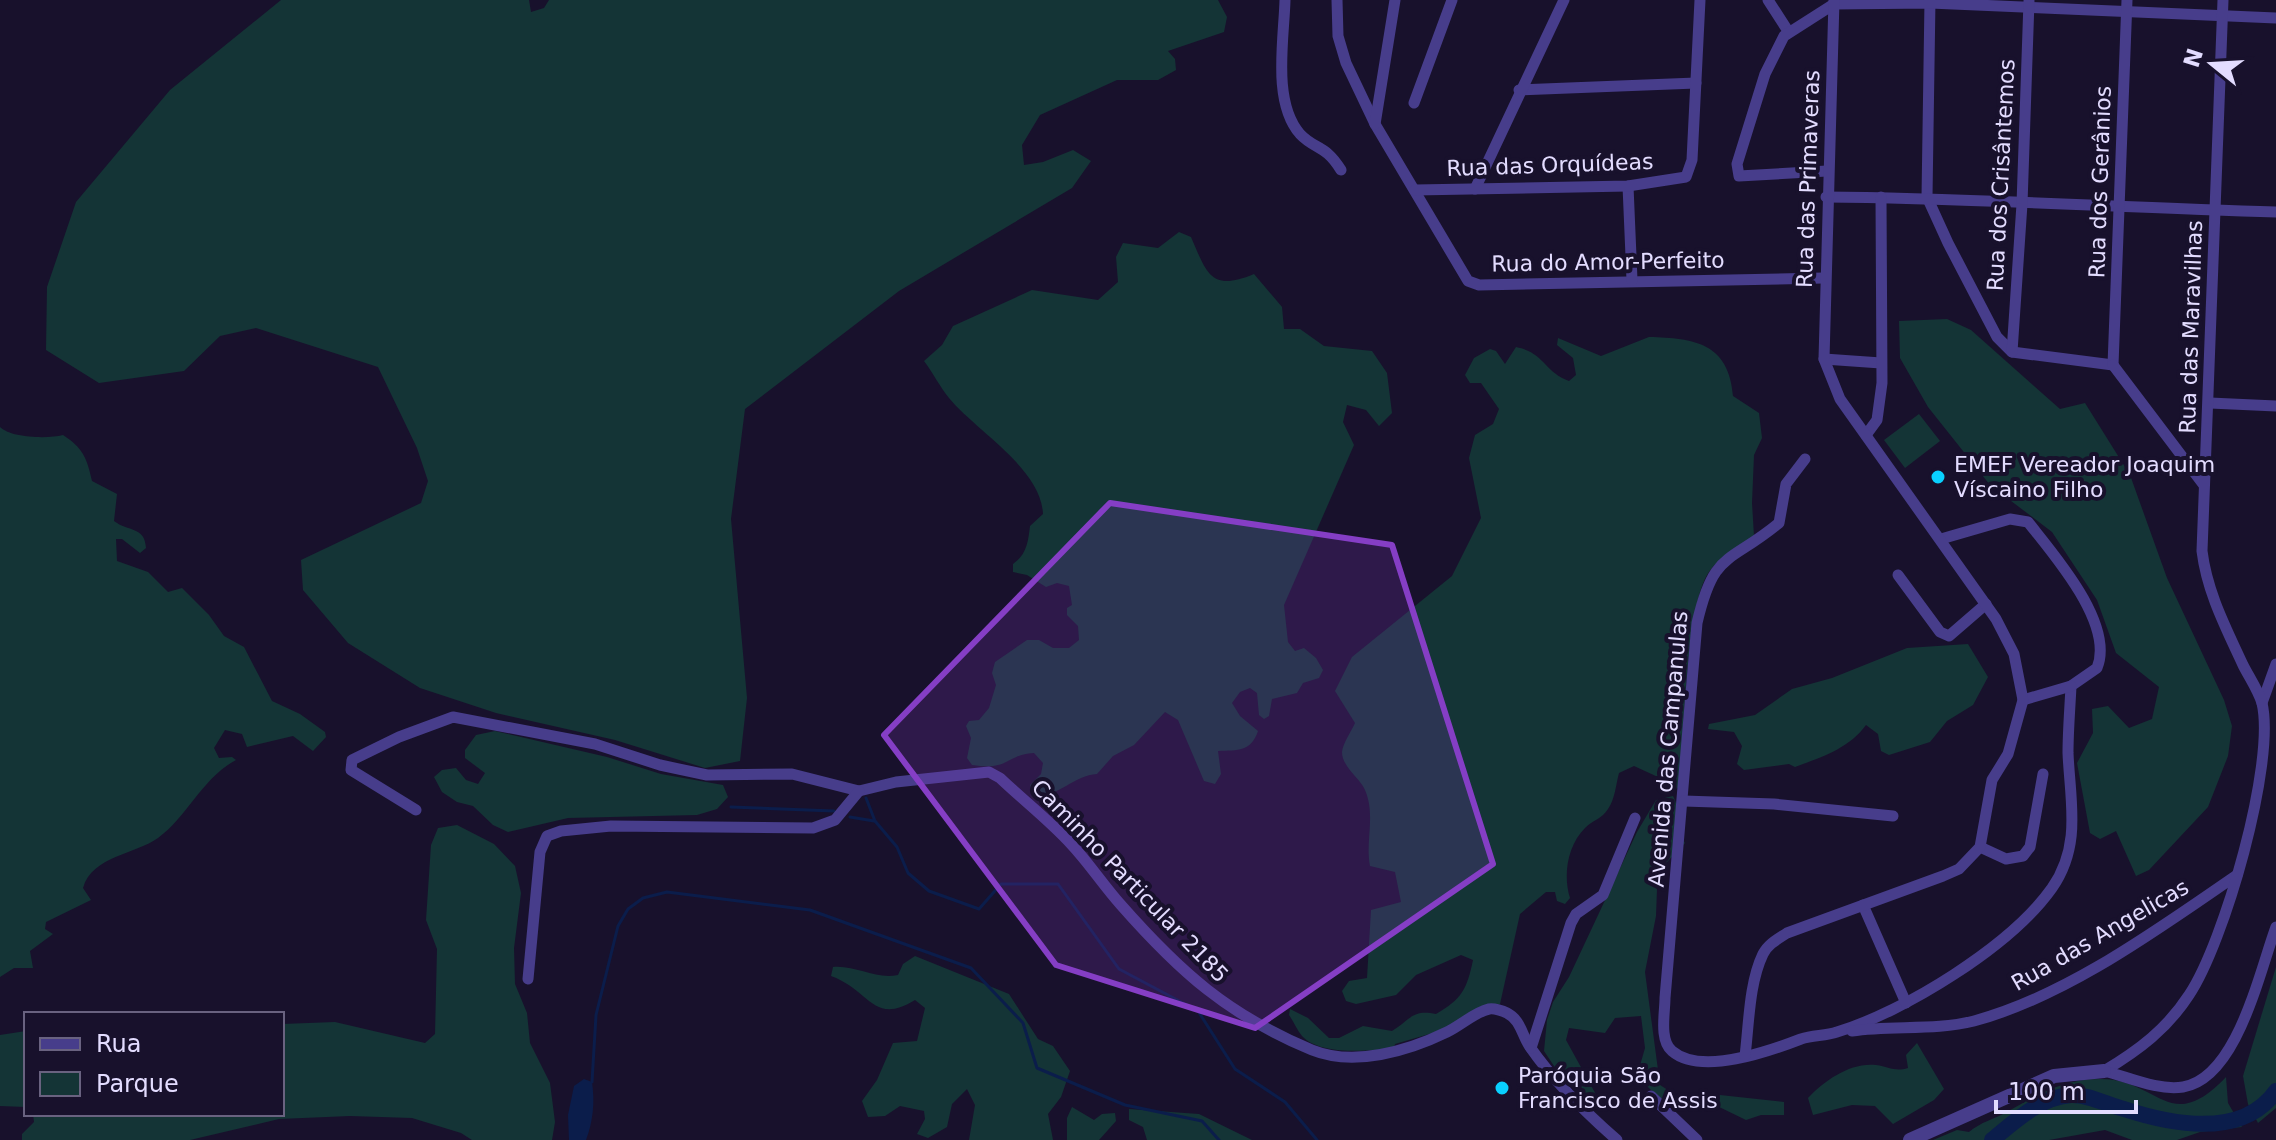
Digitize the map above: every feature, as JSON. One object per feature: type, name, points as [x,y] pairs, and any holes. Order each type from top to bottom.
[{"type":"street","points":[[1285,0],[1285,91],[1291,118],[1299,133],[1324,147],[1341,170]]},
{"type":"street","name":"Rua do Amor-Perfeito","points":[[1337,0],[1341,49],[1375,124],[1462,273],[1474,283],[1824,278]]},
{"type":"street","points":[[1375,124],[1395,0]]},
{"type":"street","points":[[1414,103],[1452,0]]},
{"type":"street","points":[[1475,189],[1564,0]]},
{"type":"street","points":[[1519,90],[1696,83],[1700,0]]},
{"type":"street","points":[[1768,0],[1788,31]]},
{"type":"street","name":"Rua das Maravilhas","points":[[2104,1071],[2144,1046],[2190,995],[2210,956],[2237,875],[2257,792],[2265,736],[2262,703],[2223,621],[2205,571],[2203,484],[2210,403],[2223,0]]},
{"type":"street","points":[[1827,171],[1739,176],[1739,146],[1765,74],[1788,31],[1834,2],[2126,5],[2222,16],[2276,18]]},
{"type":"street","name":"Rua das Primaveras","points":[[1824,359],[1826,197],[1834,2]]},
{"type":"street","points":[[1930,2],[1927,197],[1991,327],[2012,352],[2113,365],[2203,484]]},
{"type":"street","name":"Rua dos Crisântemos","points":[[2012,352],[2022,204],[2029,4]]},
{"type":"street","name":"Rua dos Gerânios","points":[[2113,365],[2126,5]]},
{"type":"street","name":"Rua das Orquídeas","points":[[1415,190],[1628,186],[1686,177],[1692,160],[1696,83]]},
{"type":"street","points":[[1628,186],[1632,280]]},
{"type":"street","points":[[1826,197],[1927,197],[2022,204],[2276,212]]},
{"type":"street","points":[[1866,435],[1880,408],[1881,197]]},
{"type":"street","points":[[1881,363],[1824,359],[1840,399],[1986,604],[2014,654],[2023,700],[2008,754],[1992,780],[1980,847],[1959,869],[1787,933],[1763,952],[1745,1056],[1811,1036],[1836,1033],[1906,1003],[1994,948],[2052,888],[2072,845],[2074,813],[2068,752],[2071,686]]},
{"type":"street","points":[[2210,403],[2276,406]]},
{"type":"street","name":"Avenida das Campanulas","points":[[1745,1056],[1712,1062],[1683,1057],[1671,1051],[1665,1040],[1665,998],[1697,623],[1707,586],[1718,566],[1779,523],[1786,484],[1805,459]]},
{"type":"street","points":[[1941,539],[2001,521],[2018,519],[2028,522],[2079,588],[2100,645],[2101,660],[2097,668],[2071,686],[2023,700]]},
{"type":"street","points":[[1898,575],[1940,632],[1949,636],[1986,604]]},
{"type":"street","points":[[2262,703],[2276,664]]},
{"type":"street","name":"Caminho Particular 2185","points":[[416,810],[351,770],[352,760],[399,737],[453,717],[595,744],[660,765],[707,775],[792,774],[859,791],[896,782],[982,771],[1000,778],[1071,844],[1119,904],[1203,990],[1232,1010],[1315,1051],[1381,1055],[1445,1033],[1490,1009],[1513,1017],[1531,1048]]},
{"type":"street","points":[[1980,847],[2006,859],[2023,856],[2030,847],[2043,774]]},
{"type":"street","points":[[528,979],[540,852],[547,836],[561,831],[611,826],[813,828],[835,820],[859,791]]},
{"type":"street","points":[[1684,801],[1774,804],[1893,816]]},
{"type":"street","points":[[1617,1140],[1579,1107],[1531,1048],[1571,923],[1576,914],[1603,895],[1635,818]]},
{"type":"street","name":"Rua das Angelicas","points":[[1836,1033],[1939,1027],[2014,1008],[2129,946],[2237,875]]},
{"type":"street","points":[[1863,905],[1906,1003]]},
{"type":"street","points":[[1910,1140],[2054,1076],[2104,1071],[2172,1088],[2185,1087],[2213,1074],[2233,1048],[2276,927]]},
{"type":"street","points":[[1651,1096],[1697,1140]]},
{"type":"highlighted area","points":[[1110,503],[1392,545],[1493,864],[1255,1028],[1056,965],[884,735]]},
{"type":"green space","points":[[281,0],[529,0],[531,12],[544,8],[549,0],[1218,0],[1227,17],[1224,32],[1168,51],[1175,59],[1176,70],[1158,80],[1117,80],[1040,115],[1022,145],[1024,165],[1043,162],[1073,150],[1091,161],[1072,188],[899,291],[745,409],[731,519],[747,698],[740,761],[705,768],[615,740],[496,713],[420,688],[348,643],[303,590],[301,560],[421,503],[428,481],[417,448],[378,367],[256,328],[220,336],[184,371],[99,383],[46,350],[47,287],[76,202],[170,90]]},
{"type":"green space","points":[[1179,232],[1191,237],[1207,270],[1219,280],[1240,279],[1254,274],[1282,307],[1284,329],[1300,329],[1324,346],[1372,351],[1387,373],[1392,413],[1379,426],[1366,410],[1347,405],[1343,422],[1354,445],[1284,605],[1288,642],[1295,651],[1304,648],[1316,658],[1323,670],[1319,678],[1303,683],[1297,693],[1272,699],[1269,716],[1264,719],[1259,715],[1257,693],[1250,688],[1240,692],[1232,703],[1240,716],[1258,731],[1248,746],[1218,751],[1221,774],[1215,784],[1204,781],[1178,720],[1165,712],[1134,745],[1113,756],[1097,774],[1041,797],[1032,797],[1030,785],[1041,774],[1043,763],[1034,753],[994,766],[972,765],[967,758],[971,738],[966,726],[969,721],[979,720],[989,708],[996,685],[992,673],[995,662],[1027,640],[1039,640],[1053,648],[1069,648],[1079,640],[1078,626],[1067,615],[1067,608],[1072,605],[1069,586],[1057,583],[1046,587],[1027,575],[1013,572],[1013,564],[1026,547],[1030,526],[1043,514],[1039,497],[1019,466],[949,398],[924,361],[942,345],[953,326],[1032,290],[1098,300],[1118,282],[1116,257],[1123,243],[1158,248]]},
{"type":"green space","points":[[1947,319],[1971,330],[2060,409],[2085,403],[2130,475],[2167,578],[2224,700],[2232,726],[2228,756],[2208,807],[2149,870],[2136,876],[2116,831],[2100,839],[2090,833],[2077,763],[2093,733],[2092,709],[2108,706],[2129,728],[2152,719],[2159,687],[2116,653],[2097,600],[2052,532],[1990,485],[1928,407],[1900,358],[1899,321]]},
{"type":"green space","points":[[1649,337],[1694,342],[1717,354],[1730,378],[1733,396],[1759,413],[1762,438],[1754,455],[1754,536],[1716,563],[1707,575],[1694,618],[1684,708],[1680,787],[1673,790],[1658,777],[1634,766],[1619,773],[1608,809],[1585,828],[1570,852],[1567,880],[1570,898],[1565,904],[1557,901],[1555,892],[1546,892],[1520,914],[1500,1004],[1443,1030],[1395,1044],[1394,1048],[1346,1051],[1310,1042],[1302,1036],[1289,1015],[1290,1009],[1308,1018],[1329,1038],[1339,1038],[1363,1026],[1392,1031],[1416,1014],[1436,1014],[1452,1003],[1466,986],[1471,970],[1473,960],[1461,955],[1416,975],[1396,995],[1356,1004],[1346,1001],[1342,991],[1349,981],[1367,978],[1371,910],[1401,902],[1395,872],[1370,866],[1368,800],[1363,786],[1345,763],[1342,752],[1355,723],[1335,691],[1352,657],[1452,576],[1481,518],[1469,458],[1475,435],[1493,424],[1499,409],[1481,383],[1470,383],[1465,375],[1474,358],[1490,349],[1496,351],[1505,364],[1516,347],[1533,353],[1569,381],[1576,375],[1573,358],[1557,345],[1558,338],[1601,356]]},
{"type":"green space","points":[[1919,414],[1940,441],[1905,468],[1884,440]]},
{"type":"green space","points":[[0,427],[30,437],[63,435],[75,444],[86,460],[92,481],[117,494],[114,521],[139,533],[145,541],[146,548],[140,553],[122,539],[116,539],[117,561],[148,572],[168,592],[182,588],[209,615],[224,636],[244,647],[272,701],[300,714],[325,732],[326,737],[313,751],[293,736],[247,747],[242,734],[225,730],[214,748],[219,758],[232,757],[236,760],[204,787],[158,838],[95,869],[83,888],[91,900],[46,922],[45,929],[53,934],[30,951],[33,968],[14,968],[0,977]]},
{"type":"green space","points":[[1968,644],[1988,677],[1973,705],[1947,721],[1930,742],[1889,755],[1881,751],[1878,734],[1866,725],[1842,746],[1804,764],[1744,770],[1737,764],[1742,746],[1734,732],[1708,729],[1709,724],[1755,715],[1792,689],[1832,678],[1907,648]]},
{"type":"green space","points":[[495,731],[607,757],[661,774],[723,785],[728,797],[717,809],[697,815],[568,818],[508,832],[493,825],[473,806],[457,802],[442,792],[434,777],[442,770],[456,768],[466,780],[478,784],[485,773],[465,758],[465,750],[476,735]]},
{"type":"green space","points":[[1673,796],[1678,829],[1685,843],[1651,879],[1657,889],[1656,916],[1645,972],[1660,1085],[1691,1105],[1685,1109],[1666,1105],[1647,1086],[1636,1086],[1630,1075],[1639,1069],[1645,1048],[1641,1016],[1615,1018],[1605,1033],[1569,1028],[1566,1040],[1599,1100],[1591,1108],[1558,1072],[1544,1051],[1547,1020],[1637,832],[1656,800]]},
{"type":"green space","points":[[457,825],[494,844],[515,866],[521,893],[514,948],[515,984],[527,1013],[530,1043],[550,1083],[555,1122],[552,1140],[472,1140],[461,1133],[412,1118],[350,1116],[279,1119],[190,1140],[22,1140],[22,1134],[34,1122],[33,1116],[284,1116],[284,1024],[335,1022],[425,1043],[435,1034],[437,949],[426,920],[431,845],[438,828]]},
{"type":"green space","points":[[915,956],[1009,994],[1038,1039],[1053,1046],[1070,1071],[1061,1097],[1048,1114],[1053,1140],[969,1140],[975,1105],[967,1089],[952,1104],[947,1127],[928,1138],[917,1134],[925,1119],[924,1111],[900,1106],[885,1116],[868,1117],[862,1101],[877,1080],[893,1043],[917,1041],[925,1008],[915,1000],[901,1007],[880,1008],[831,976],[833,967],[882,976],[898,975],[903,964]]},
{"type":"green space","points":[[2276,967],[2276,1108],[2258,1123],[2248,1104],[2243,1076]]},
{"type":"green space","points":[[24,1031],[24,1107],[0,1106],[0,1035]]},
{"type":"green space","points":[[1917,1043],[1944,1089],[1934,1100],[1893,1124],[1875,1106],[1852,1105],[1813,1115],[1808,1098],[1830,1079],[1857,1066],[1908,1068],[1906,1055]]},
{"type":"green space","points":[[2226,1077],[2228,1103],[2242,1127],[2200,1132],[2177,1140],[2132,1140],[2105,1130],[2049,1140],[1933,1140],[1957,1130],[1969,1132],[2040,1094],[2074,1082],[2099,1079],[2119,1081],[2177,1104],[2191,1102],[2207,1094]]},
{"type":"green space","points":[[1720,1095],[1784,1102],[1784,1115],[1761,1115],[1746,1120],[1711,1103]]},
{"type":"green space","points":[[1072,1107],[1094,1120],[1102,1114],[1115,1113],[1116,1121],[1099,1140],[1067,1140],[1067,1118]]},
{"type":"green space","points":[[1129,1109],[1199,1114],[1252,1140],[1147,1140],[1143,1127],[1129,1120]]},
{"type":"water","points":[[584,1079],[592,1082],[590,1126],[586,1140],[569,1140],[568,1115],[574,1086]]},
{"type":"waterway","points":[[866,798],[875,821],[897,847],[908,873],[929,891],[979,909],[1001,884],[1058,884],[1119,969],[1198,1011],[1235,1069],[1285,1102],[1317,1140]]},
{"type":"waterway","points":[[731,807],[834,811]]},
{"type":"waterway","points":[[850,817],[874,821]]},
{"type":"waterway","points":[[592,1082],[596,1015],[618,926],[628,909],[643,898],[667,892],[810,910],[971,968],[1023,1023],[1037,1068],[1125,1105],[1202,1121],[1219,1140]]},
{"type":"waterway","points":[[1992,1140],[2049,1100],[2071,1095],[2084,1096],[2164,1120],[2206,1124],[2245,1116],[2262,1106],[2276,1091]]},
{"type":"place","name":"EMEF Vereador Joaquim Víscaino Filho","points":[[1938,477]]},
{"type":"place","name":"Paróquia São Francisco de Assis","points":[[1502,1088]]}]
